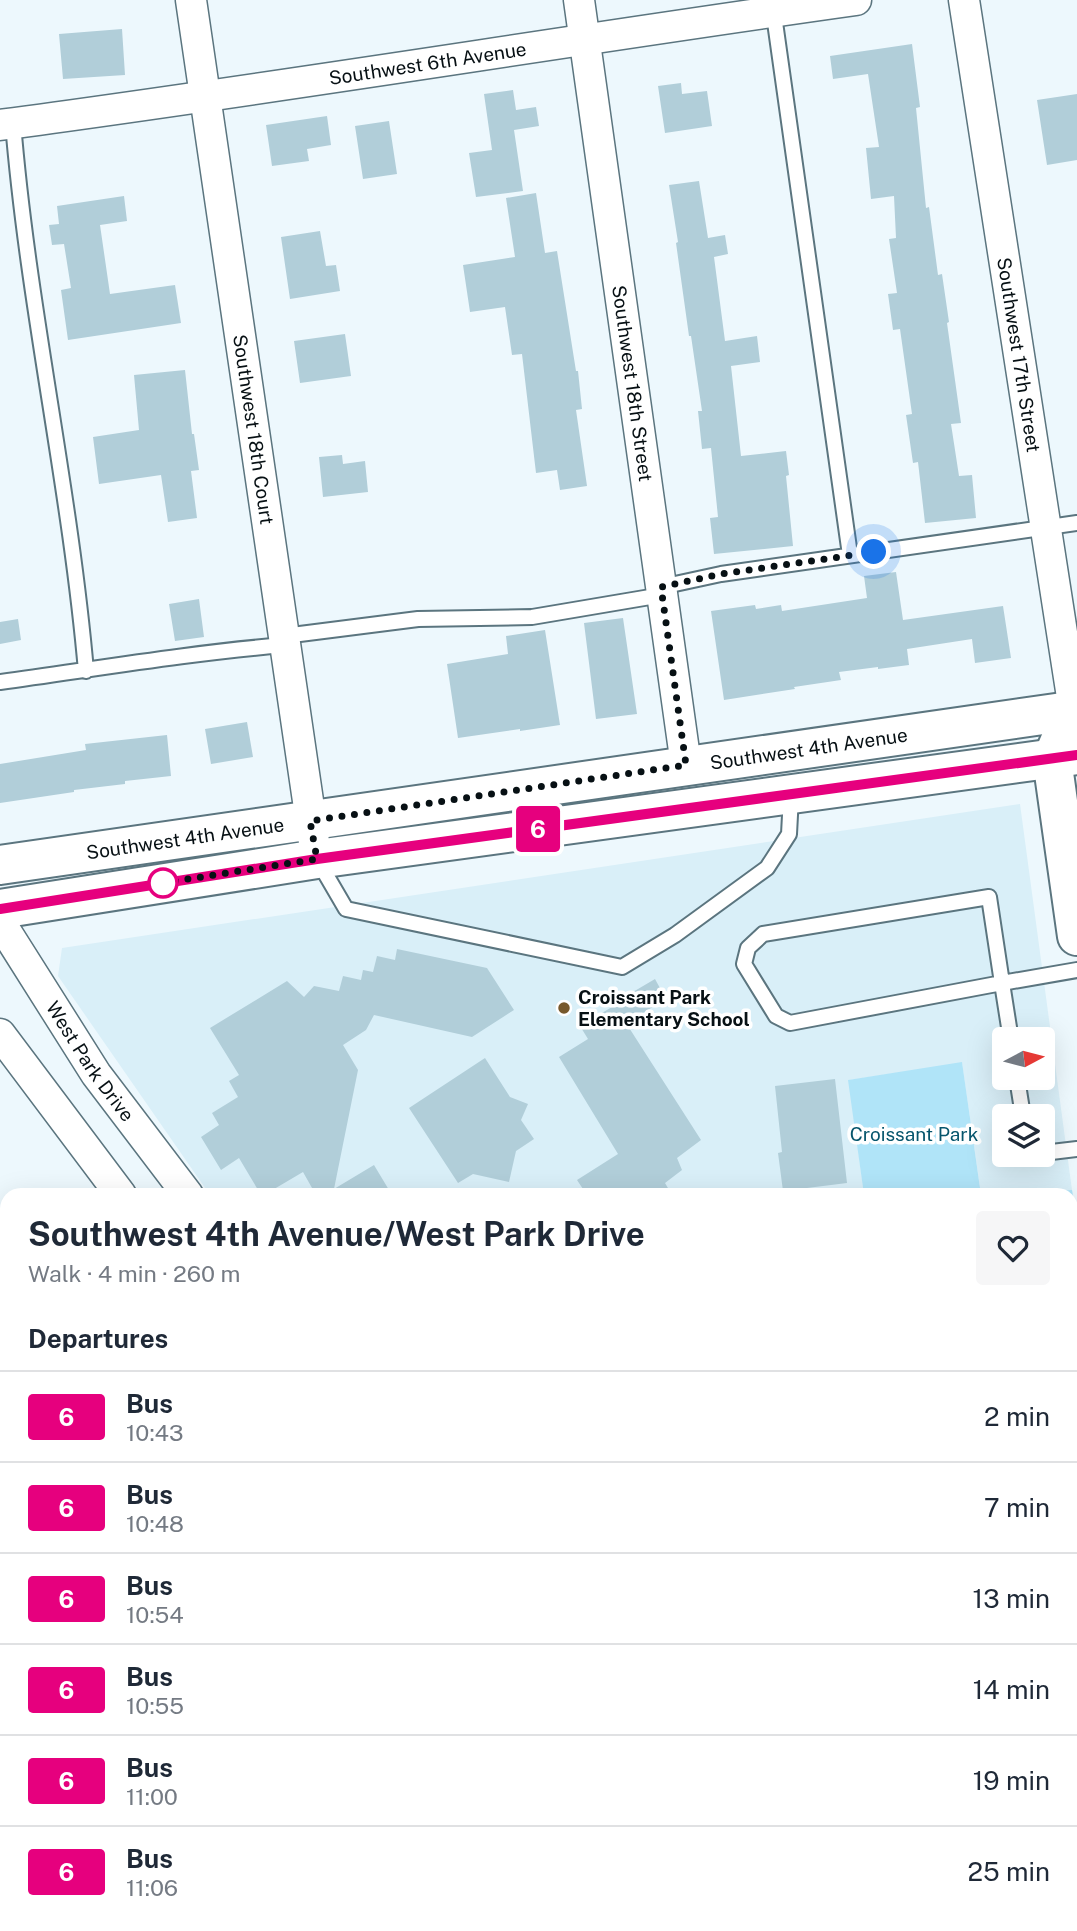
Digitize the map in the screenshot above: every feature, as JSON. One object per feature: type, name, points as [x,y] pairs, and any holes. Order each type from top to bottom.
[{"type":"main road","points":[[1076,712],[1064,757],[1077,936]]},
{"type":"main road","name":"Southwest 4th Avenue","points":[[0,865],[686,765],[1076,712]]},
{"type":"main road","name":"Southwest 4th Avenue","points":[[0,909],[317,859],[1064,757]]},
{"type":"street","name":"Southwest 18th Court","points":[[191,0],[317,859]]},
{"type":"street","name":"Southwest 18th Street","points":[[579,0],[686,765]]},
{"type":"street","name":"Southwest 6th Avenue","points":[[7,124],[205,98],[773,6],[856,0]]},
{"type":"street","name":"Southwest 17th Street","points":[[964,0],[1076,712]]},
{"type":"street","name":"West Park Drive","points":[[0,922],[96,1074],[183,1188]]},
{"type":"street","points":[[0,1034],[116,1188]]},
{"type":"lane","points":[[773,6],[850,555]]},
{"type":"lane","points":[[7,124],[72,547],[86,671]]},
{"type":"lane","points":[[0,682],[418,619],[532,617],[662,591],[721,574],[1077,523]]},
{"type":"lane","points":[[317,859],[346,909],[622,967],[676,935],[767,868],[789,834],[792,794]]},
{"type":"lane","points":[[1009,1027],[1002,983],[989,897],[763,934],[748,948],[744,964],[776,1016],[790,1023],[1002,983],[1077,970]]},
{"type":"lane","points":[[1055,1152],[1077,1149]]},
{"type":"shaded area","name":"Croissant Park Elementary School","points":[[1020,804],[1050,1027],[992,1027],[992,1090],[1055,1090],[1055,1064],[1072,1188],[980,1188],[962,1063],[849,1080],[863,1188],[205,1188],[58,976],[62,948]]},
{"type":"green space","name":"Croissant Park","points":[[962,1062],[980,1188],[863,1188],[848,1080]]},
{"type":"building","points":[[122,29],[125,75],[63,79],[59,34]]},
{"type":"building","points":[[912,44],[920,107],[916,108],[926,208],[929,207],[938,275],[942,274],[961,423],[951,424],[959,476],[972,475],[976,518],[925,523],[918,462],[913,463],[906,415],[912,414],[900,329],[893,330],[888,294],[897,293],[889,239],[896,238],[894,196],[871,199],[866,148],[879,147],[868,74],[833,79],[830,56]]},
{"type":"building","points":[[681,83],[682,94],[707,91],[712,126],[665,133],[658,86]]},
{"type":"building","points":[[513,90],[516,110],[536,107],[539,126],[514,130],[523,191],[476,197],[469,153],[492,150],[484,94]]},
{"type":"building","points":[[1077,94],[1077,160],[1047,165],[1037,100]]},
{"type":"building","points":[[327,116],[331,145],[307,149],[309,161],[272,166],[266,125]]},
{"type":"building","points":[[389,121],[397,174],[363,179],[355,126]]},
{"type":"building","points":[[699,181],[708,238],[725,235],[728,254],[714,257],[725,341],[757,336],[760,362],[731,366],[741,456],[786,451],[793,546],[714,554],[710,518],[718,517],[711,448],[702,449],[698,411],[702,411],[669,185]]},
{"type":"building","points":[[536,193],[545,253],[557,251],[582,409],[576,410],[587,486],[560,490],[557,470],[536,473],[522,354],[512,355],[505,307],[470,312],[463,265],[515,257],[506,198]]},
{"type":"building","points":[[124,196],[127,221],[100,225],[110,294],[175,285],[181,323],[68,340],[61,290],[71,288],[64,244],[52,245],[49,225],[59,224],[57,206]]},
{"type":"building","points":[[320,231],[326,266],[336,265],[340,291],[290,299],[281,237]]},
{"type":"building","points":[[345,334],[351,376],[300,383],[294,341]]},
{"type":"building","points":[[185,370],[199,470],[191,471],[197,518],[168,522],[161,475],[99,484],[93,437],[139,430],[134,375]]},
{"type":"building","points":[[342,455],[343,464],[365,461],[368,492],[323,497],[319,457]]},
{"type":"building","points":[[896,572],[903,620],[1003,606],[1011,658],[975,663],[972,639],[907,649],[909,665],[839,672],[841,680],[724,700],[711,611],[755,605],[756,609],[781,605],[782,611],[867,598],[864,576]]},
{"type":"building","points":[[199,599],[204,637],[175,641],[169,604]]},
{"type":"building","points":[[623,618],[637,714],[596,719],[584,623]]},
{"type":"building","points":[[18,619],[21,640],[0,644],[0,622]]},
{"type":"building","points":[[545,630],[560,725],[458,738],[447,664],[508,654],[506,636]]},
{"type":"building","points":[[247,722],[253,757],[211,764],[205,729]]},
{"type":"building","points":[[167,735],[171,776],[125,781],[125,784],[0,803],[0,764],[86,750],[85,744]]},
{"type":"building","points":[[397,949],[487,968],[514,1010],[472,1037],[374,1015],[366,1030],[343,1045],[358,1070],[334,1188],[312,1188],[303,1172],[276,1188],[257,1188],[239,1158],[221,1170],[201,1137],[219,1125],[212,1113],[238,1097],[229,1081],[239,1075],[210,1028],[287,981],[304,997],[314,986],[339,991],[343,976],[361,980],[363,970],[373,972],[377,956],[395,960]]},
{"type":"building","points":[[655,979],[666,999],[626,1023],[701,1140],[677,1158],[682,1170],[665,1183],[668,1188],[582,1188],[577,1180],[618,1154],[559,1057],[588,1039],[580,1026],[622,1001],[621,999]]},
{"type":"building","points":[[485,1058],[510,1097],[528,1104],[521,1120],[534,1139],[516,1151],[509,1182],[473,1174],[458,1183],[409,1108]]},
{"type":"building","points":[[835,1079],[847,1183],[783,1188],[775,1086]]},
{"type":"building","points":[[374,1165],[388,1188],[336,1188]]},
{"type":"bus line","name":"6","points":[[0,909],[317,859],[1077,755]]},
{"type":"place","name":"Croissant Park Elementary School","points":[[564,1008]]},
{"type":"route","points":[[163,883],[317,859],[310,821],[686,765],[661,587],[721,574],[874,552]]}]
